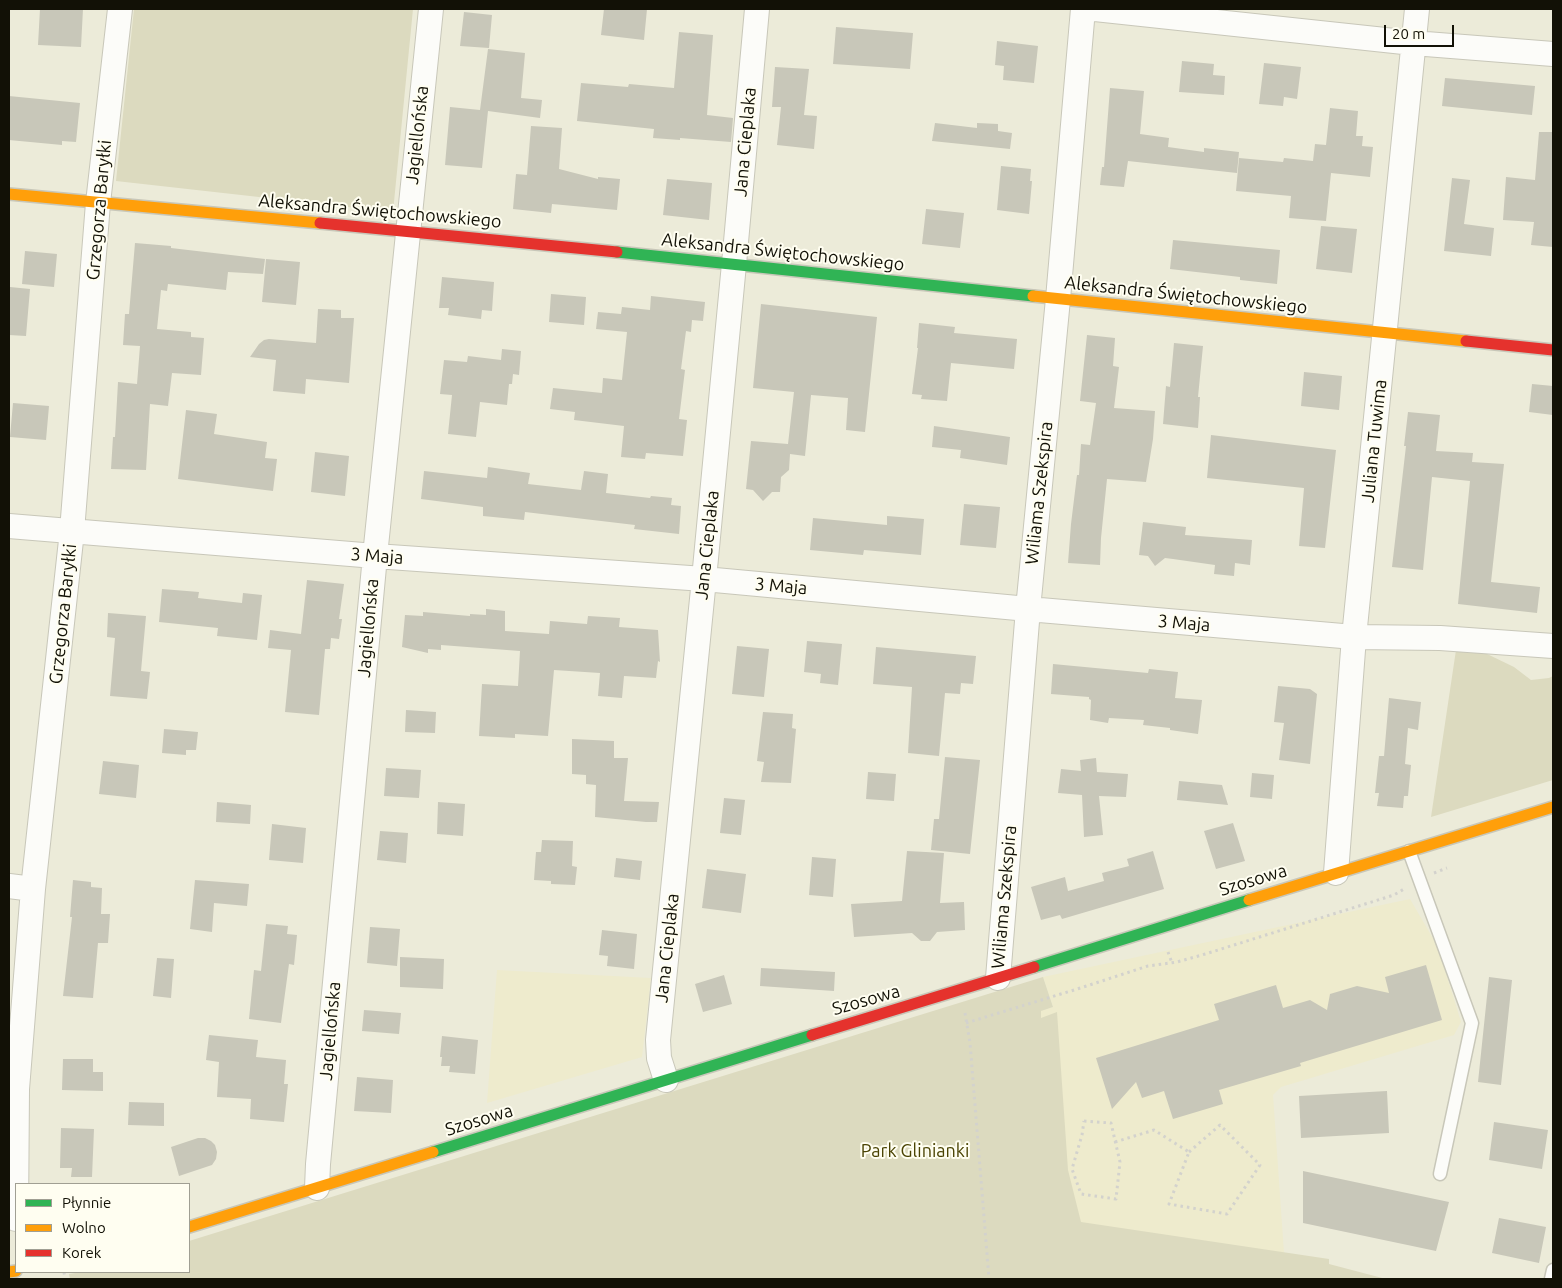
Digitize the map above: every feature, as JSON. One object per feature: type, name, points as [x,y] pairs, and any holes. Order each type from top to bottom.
[{"type":"street","name":"Grzegorza Baryłki","points":[[16,1183],[17,1089],[33,889],[72,531],[98,203],[120,9]]},
{"type":"street","name":"Jagiellońska","points":[[317,1188],[318,1154],[375,556],[431,9]]},
{"type":"street","name":"Jana Cieplaka","points":[[666,1080],[659,1058],[658,1040],[704,579],[757,9]]},
{"type":"street","name":"Wiliama Szekspira","points":[[998,978],[1028,609],[1058,299],[1083,9]]},
{"type":"street","points":[[1095,9],[1413,43],[1553,54]]},
{"type":"street","name":"Juliana Tuwima","points":[[1336,873],[1354,637],[1417,9]]},
{"type":"street","name":"Aleksandra Świętochowskiego","points":[[9,194],[734,264],[1553,350]]},
{"type":"street","name":"3 Maja","points":[[9,526],[375,556],[704,579],[1354,637],[1440,638],[1553,646]]},
{"type":"street","name":"Szosowa","points":[[190,1227],[1553,807]]},
{"type":"street","points":[[9,886],[33,889]]},
{"type":"lane","points":[[1409,851],[1472,1023],[1440,1174]]},
{"type":"lane","points":[[1551,1279],[1553,1270]]},
{"type":"path","points":[[966,1023],[1148,966],[1177,962],[1202,955],[1394,895],[1420,880],[1451,867]]},
{"type":"path","points":[[960,990],[970,1043],[989,1279]]},
{"type":"path","points":[[1084,1121],[1111,1124],[1115,1142],[1120,1162],[1116,1199],[1082,1194],[1072,1169],[1084,1121]]},
{"type":"path","points":[[1220,1125],[1260,1165],[1227,1214],[1169,1204],[1189,1152],[1220,1125]]},
{"type":"path","points":[[1115,1142],[1154,1130],[1189,1152]]},
{"type":"shaded area","points":[[1410,899],[1438,947],[1461,1022],[1454,1035],[1281,1087],[1273,1095],[1284,1253],[1046,1221],[1040,1011],[1053,1007],[1043,977]]},
{"type":"shaded area","points":[[497,970],[651,978],[642,1057],[487,1103]]},
{"type":"green space","points":[[134,9],[413,9],[393,212],[116,181]]},
{"type":"green space","points":[[1456,650],[1485,653],[1514,667],[1531,680],[1553,676],[1553,780],[1431,817]]},
{"type":"green space","name":"Park Glinianki","points":[[1043,977],[1053,1007],[1041,1011],[1041,1018],[1057,1012],[1068,1170],[1081,1222],[1329,1259],[1329,1264],[1386,1279],[70,1279],[69,1274],[75,1273],[190,1273],[190,1241]]},
{"type":"building","points":[[40,9],[83,9],[81,47],[38,45]]},
{"type":"building","points":[[604,9],[647,9],[644,40],[601,35]]},
{"type":"building","points":[[464,12],[492,15],[489,48],[460,46]]},
{"type":"building","points":[[836,27],[913,33],[910,69],[833,64]]},
{"type":"building","points":[[679,32],[713,35],[707,115],[733,118],[731,142],[653,138],[654,129],[577,121],[581,83],[628,87],[629,84],[674,88]]},
{"type":"building","points":[[997,41],[1038,46],[1034,83],[1003,80],[1004,66],[995,65]]},
{"type":"building","points":[[488,49],[525,53],[521,98],[542,100],[540,118],[488,111],[482,168],[445,165],[450,107],[480,110]]},
{"type":"building","points":[[1182,61],[1214,64],[1213,75],[1225,76],[1224,95],[1179,92]]},
{"type":"building","points":[[1264,63],[1301,67],[1297,99],[1284,97],[1283,106],[1259,104]]},
{"type":"building","points":[[775,67],[809,69],[804,115],[817,116],[814,149],[777,145],[781,107],[772,107]]},
{"type":"building","points":[[1445,78],[1535,86],[1532,115],[1442,106]]},
{"type":"building","points":[[1110,88],[1144,91],[1140,134],[1169,138],[1168,147],[1204,152],[1204,148],[1239,152],[1237,173],[1128,161],[1124,187],[1100,185],[1102,167],[1104,167]]},
{"type":"building","points":[[9,96],[80,103],[76,142],[62,141],[62,145],[9,140]]},
{"type":"building","points":[[1330,108],[1358,111],[1356,136],[1363,136],[1362,146],[1373,147],[1370,177],[1331,173],[1326,221],[1289,218],[1291,196],[1236,191],[1239,158],[1283,162],[1284,158],[1313,161],[1315,144],[1326,145]]},
{"type":"building","points":[[935,123],[977,128],[977,123],[998,124],[998,131],[1012,133],[1010,149],[932,141]]},
{"type":"building","points":[[531,126],[562,128],[559,169],[598,179],[598,177],[620,179],[617,210],[552,204],[551,213],[513,209],[516,174],[527,175]]},
{"type":"building","points":[[1539,132],[1553,132],[1553,247],[1531,245],[1534,222],[1503,220],[1506,177],[1535,180]]},
{"type":"building","points":[[1001,166],[1031,169],[1030,181],[1032,181],[1029,214],[997,210]]},
{"type":"building","points":[[1452,178],[1470,180],[1464,224],[1494,228],[1491,256],[1444,251]]},
{"type":"building","points":[[667,179],[712,183],[709,220],[663,215]]},
{"type":"building","points":[[926,209],[964,213],[960,248],[922,244]]},
{"type":"building","points":[[1321,226],[1357,229],[1352,273],[1316,269]]},
{"type":"building","points":[[1173,240],[1280,250],[1277,284],[1240,280],[1240,277],[1170,269]]},
{"type":"building","points":[[135,243],[265,259],[263,274],[228,272],[226,290],[168,284],[167,291],[161,290],[157,329],[191,332],[191,337],[204,338],[201,375],[172,373],[168,406],[150,404],[146,470],[111,469],[118,382],[137,384],[140,346],[123,345],[125,314],[129,314]]},
{"type":"building","points":[[25,251],[57,254],[54,287],[22,284]]},
{"type":"building","points":[[266,259],[300,262],[296,305],[262,302]]},
{"type":"building","points":[[442,277],[494,282],[492,311],[482,310],[481,319],[448,315],[449,308],[439,308]]},
{"type":"building","points":[[10,287],[30,289],[26,336],[9,335]]},
{"type":"building","points":[[551,294],[586,297],[584,325],[549,322]]},
{"type":"building","points":[[651,296],[705,302],[703,321],[692,320],[691,332],[686,331],[681,369],[685,370],[679,419],[687,420],[683,456],[646,453],[645,459],[621,457],[624,426],[574,420],[575,412],[550,409],[553,388],[602,393],[603,378],[622,380],[627,332],[596,329],[598,312],[621,314],[622,307],[650,310]]},
{"type":"building","points":[[761,304],[877,317],[865,432],[846,430],[848,398],[811,395],[805,456],[790,454],[789,470],[781,477],[780,492],[772,492],[763,501],[753,490],[746,489],[751,441],[788,444],[794,392],[753,388]]},
{"type":"building","points":[[318,309],[341,310],[341,318],[354,318],[349,383],[306,379],[305,394],[273,391],[276,360],[250,357],[264,340],[316,343]]},
{"type":"building","points":[[919,323],[955,327],[954,333],[1017,339],[1014,369],[951,363],[947,401],[921,399],[922,395],[912,394]]},
{"type":"building","points":[[1087,335],[1115,338],[1113,366],[1119,367],[1114,408],[1155,411],[1153,439],[1146,482],[1107,479],[1100,565],[1068,563],[1081,444],[1090,445],[1096,403],[1080,401]]},
{"type":"building","points":[[1174,343],[1203,346],[1198,397],[1200,397],[1198,428],[1163,424],[1166,386],[1170,387]]},
{"type":"building","points":[[502,349],[521,351],[519,375],[513,374],[512,384],[509,384],[507,405],[480,402],[476,437],[448,434],[452,395],[440,394],[444,360],[467,362],[468,356],[501,360]]},
{"type":"building","points":[[1304,372],[1342,376],[1339,410],[1301,406]]},
{"type":"building","points":[[1532,384],[1553,386],[1553,415],[1529,412]]},
{"type":"building","points":[[13,403],[49,406],[46,440],[10,437]]},
{"type":"building","points":[[186,410],[217,414],[214,434],[267,442],[265,458],[277,459],[273,491],[178,479]]},
{"type":"building","points":[[1408,412],[1440,415],[1436,451],[1473,453],[1472,462],[1504,464],[1491,582],[1540,587],[1537,613],[1458,604],[1470,481],[1432,477],[1423,570],[1392,567],[1406,446],[1404,446]]},
{"type":"building","points":[[934,426],[1010,437],[1007,465],[960,458],[961,450],[932,447]]},
{"type":"building","points":[[1211,435],[1336,450],[1325,548],[1299,546],[1304,488],[1207,478]]},
{"type":"building","points":[[315,452],[349,456],[345,496],[311,492]]},
{"type":"building","points":[[488,467],[530,473],[528,484],[581,490],[584,471],[608,474],[606,493],[650,498],[651,496],[672,498],[671,505],[681,506],[679,534],[634,529],[635,525],[525,512],[524,520],[483,516],[483,507],[421,499],[424,471],[487,478]]},
{"type":"building","points":[[964,504],[1000,507],[996,548],[960,545]]},
{"type":"building","points":[[887,516],[924,519],[921,555],[864,550],[863,555],[810,550],[813,518],[887,525]]},
{"type":"building","points":[[1143,522],[1186,527],[1185,535],[1252,540],[1250,565],[1235,563],[1234,576],[1214,574],[1215,565],[1173,559],[1165,558],[1155,566],[1148,556],[1139,555]]},
{"type":"building","points":[[307,580],[344,584],[339,619],[342,619],[339,639],[331,638],[330,649],[325,649],[319,715],[285,712],[291,650],[268,648],[270,630],[301,634]]},
{"type":"building","points":[[162,589],[199,592],[198,598],[242,603],[243,593],[262,595],[257,640],[217,636],[218,628],[159,622]]},
{"type":"building","points":[[486,609],[505,611],[505,631],[549,634],[550,621],[587,624],[588,616],[620,618],[619,627],[658,630],[660,662],[658,661],[656,678],[624,676],[622,698],[598,696],[600,673],[554,670],[548,736],[515,734],[515,738],[479,736],[482,684],[518,686],[520,651],[441,645],[441,650],[428,649],[428,653],[402,647],[405,615],[423,616],[423,612],[470,616],[470,614],[486,615]]},
{"type":"building","points":[[108,613],[146,616],[141,671],[150,672],[147,699],[110,696],[115,638],[107,637]]},
{"type":"building","points":[[807,641],[842,644],[838,685],[820,683],[821,674],[804,672]]},
{"type":"building","points":[[737,646],[769,649],[764,697],[732,694]]},
{"type":"building","points":[[876,647],[976,656],[973,684],[961,683],[960,694],[945,693],[939,756],[908,753],[912,687],[873,684]]},
{"type":"building","points":[[1053,664],[1148,673],[1149,669],[1178,672],[1175,698],[1202,700],[1198,734],[1143,725],[1144,720],[1109,718],[1108,723],[1090,720],[1091,700],[1089,697],[1051,694]]},
{"type":"building","points":[[1278,686],[1310,689],[1317,694],[1310,764],[1279,760],[1284,723],[1274,722]]},
{"type":"building","points":[[1389,698],[1421,702],[1418,730],[1408,728],[1405,764],[1411,765],[1408,796],[1404,796],[1403,808],[1377,806],[1379,793],[1375,793],[1379,756],[1384,756]]},
{"type":"building","points":[[406,710],[436,712],[435,733],[405,732]]},
{"type":"building","points":[[763,712],[793,714],[792,728],[796,729],[791,783],[761,782],[764,762],[757,761]]},
{"type":"building","points":[[164,729],[198,732],[196,750],[186,750],[186,755],[162,753]]},
{"type":"building","points":[[572,739],[614,741],[614,758],[628,758],[624,801],[659,802],[657,822],[595,817],[596,785],[586,784],[586,775],[572,774]]},
{"type":"building","points":[[945,757],[980,760],[970,854],[931,850],[934,819],[939,819]]},
{"type":"building","points":[[1096,758],[1097,772],[1128,774],[1126,797],[1099,796],[1103,835],[1084,837],[1082,795],[1058,793],[1061,769],[1081,771],[1080,760]]},
{"type":"building","points":[[103,761],[139,765],[136,798],[99,794]]},
{"type":"building","points":[[386,768],[421,770],[419,798],[384,796]]},
{"type":"building","points":[[868,772],[896,774],[894,801],[866,799]]},
{"type":"building","points":[[1252,773],[1274,775],[1272,799],[1250,797]]},
{"type":"building","points":[[1179,781],[1222,785],[1228,805],[1177,800]]},
{"type":"building","points":[[724,798],[745,800],[741,835],[720,833]]},
{"type":"building","points":[[217,802],[251,805],[250,824],[216,822]]},
{"type":"building","points":[[438,802],[465,804],[463,836],[437,834]]},
{"type":"building","points":[[1233,823],[1245,861],[1216,869],[1204,831]]},
{"type":"building","points":[[272,824],[306,828],[303,863],[269,860]]},
{"type":"building","points":[[380,831],[408,833],[406,863],[377,860]]},
{"type":"building","points":[[542,840],[573,841],[572,866],[577,867],[575,885],[551,884],[551,881],[534,880],[536,852],[541,852]]},
{"type":"building","points":[[907,851],[944,853],[940,903],[964,902],[965,930],[937,932],[930,941],[921,941],[912,933],[854,937],[851,904],[902,901]]},
{"type":"building","points":[[1153,851],[1164,889],[1062,919],[1060,915],[1041,920],[1031,887],[1065,877],[1068,891],[1104,881],[1102,873],[1129,866],[1127,859]]},
{"type":"building","points":[[812,857],[836,859],[833,897],[809,895]]},
{"type":"building","points":[[616,858],[642,861],[640,880],[614,877]]},
{"type":"building","points":[[707,869],[746,874],[741,913],[702,908]]},
{"type":"building","points":[[73,880],[91,882],[91,887],[102,888],[101,914],[110,914],[108,943],[98,943],[93,998],[63,996],[72,917],[70,917]]},
{"type":"building","points":[[195,880],[249,884],[247,906],[214,903],[212,932],[190,929]]},
{"type":"building","points":[[266,924],[288,926],[287,934],[297,935],[294,965],[289,964],[281,1023],[249,1019],[254,970],[261,971]]},
{"type":"building","points":[[370,927],[400,929],[397,966],[367,963]]},
{"type":"building","points":[[602,930],[637,934],[634,969],[607,966],[608,956],[599,955]]},
{"type":"building","points":[[400,957],[444,959],[443,989],[400,987]]},
{"type":"building","points":[[157,958],[174,959],[171,998],[153,996]]},
{"type":"building","points":[[1426,965],[1442,1020],[1300,1063],[1301,1066],[1219,1090],[1223,1104],[1173,1119],[1164,1091],[1142,1098],[1136,1082],[1112,1109],[1096,1058],[1219,1020],[1214,1004],[1276,985],[1283,1008],[1310,1000],[1327,1010],[1330,994],[1357,986],[1389,993],[1385,977]]},
{"type":"building","points":[[761,968],[835,972],[834,991],[760,986]]},
{"type":"building","points":[[724,975],[732,1004],[703,1012],[695,984]]},
{"type":"building","points":[[1489,977],[1512,980],[1501,1085],[1478,1082]]},
{"type":"building","points":[[364,1010],[401,1013],[399,1034],[362,1031]]},
{"type":"building","points":[[209,1035],[258,1040],[256,1057],[286,1060],[284,1084],[288,1084],[284,1122],[250,1119],[251,1099],[217,1097],[219,1062],[206,1060]]},
{"type":"building","points":[[442,1036],[478,1040],[475,1074],[449,1072],[450,1066],[441,1066]]},
{"type":"building","points":[[63,1059],[93,1059],[93,1072],[103,1072],[103,1091],[62,1090]]},
{"type":"building","points":[[357,1077],[393,1080],[391,1113],[354,1111]]},
{"type":"building","points":[[1387,1091],[1389,1133],[1301,1138],[1299,1096]]},
{"type":"building","points":[[129,1102],[164,1103],[164,1126],[128,1125]]},
{"type":"building","points":[[1494,1122],[1548,1130],[1542,1169],[1489,1160]]},
{"type":"building","points":[[61,1128],[94,1129],[92,1177],[71,1177],[72,1168],[60,1168]]},
{"type":"building","points":[[198,1138],[205,1138],[215,1145],[216,1159],[212,1165],[179,1176],[171,1147]]},
{"type":"building","points":[[1303,1171],[1449,1202],[1436,1251],[1303,1223]]},
{"type":"building","points":[[1499,1218],[1546,1227],[1539,1263],[1492,1253]]},
{"type":"traffic: fast","points":[[617,252],[1033,296]]},
{"type":"traffic: fast","points":[[1034,967],[1249,900]]},
{"type":"traffic: fast","points":[[433,1152],[812,1035]]},
{"type":"traffic: slow","points":[[9,194],[320,223]]},
{"type":"traffic: slow","points":[[1033,296],[1466,341]]},
{"type":"traffic: slow","points":[[1249,900],[1553,807]]},
{"type":"traffic: slow","points":[[190,1227],[433,1152]]},
{"type":"traffic: slow","points":[[9,1272],[15,1271]]},
{"type":"traffic: jam","points":[[320,223],[617,252]]},
{"type":"traffic: jam","points":[[1466,341],[1553,350]]},
{"type":"traffic: jam","points":[[812,1035],[1034,967]]}]
